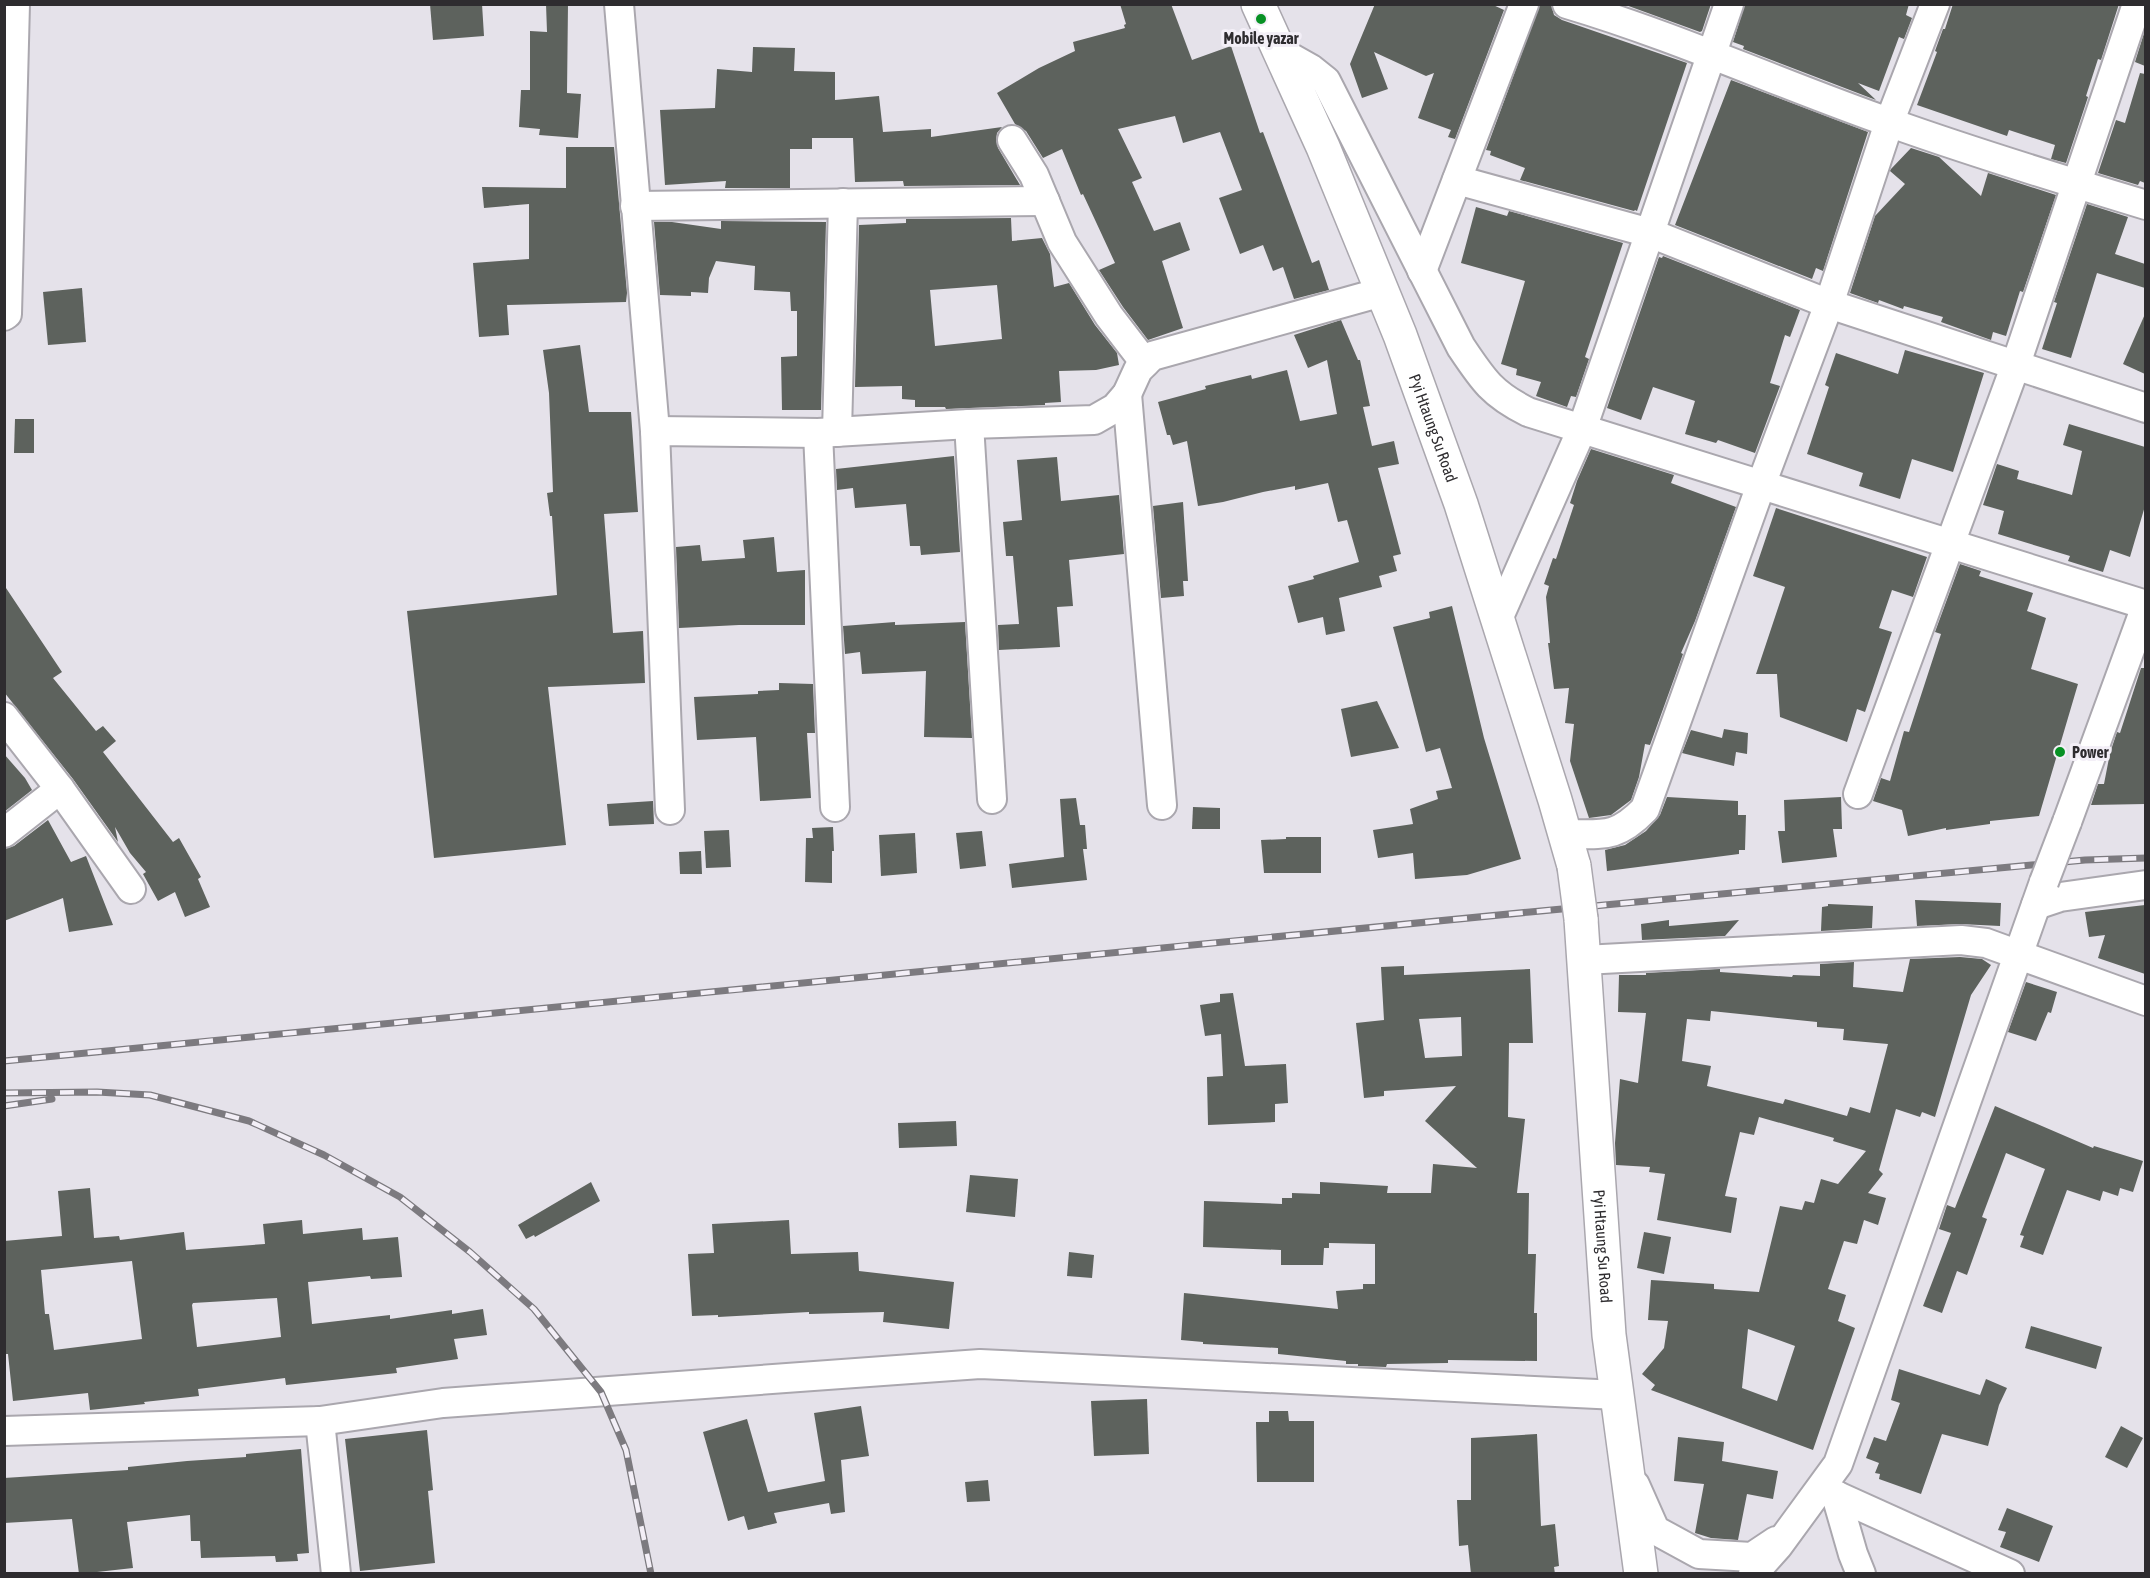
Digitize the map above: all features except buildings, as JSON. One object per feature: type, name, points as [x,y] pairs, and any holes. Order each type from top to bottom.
[{"type":"highway","name":"Pyi Htaung Su Road","points":[[1258,4],[1323,147],[1400,335],[1461,504],[1574,866],[1581,919],[1609,1335],[1641,1574]]},
{"type":"street","points":[[4,316],[7,314],[15,4]]},
{"type":"street","points":[[619,4],[655,431],[670,810]]},
{"type":"street","points":[[1422,271],[1524,4]]},
{"type":"street","points":[[1567,4],[1712,53],[1890,123],[2145,205]]},
{"type":"street","points":[[1498,619],[1582,429],[1730,4]]},
{"type":"street","points":[[1564,834],[1610,834],[1630,824],[1645,809],[1761,485],[1829,304],[1890,123],[1935,4]]},
{"type":"street","points":[[1858,794],[2015,367],[2137,4]]},
{"type":"street","points":[[1279,51],[1311,69],[1326,81],[1461,347],[1483,380],[1505,400],[1528,412],[2145,605],[2018,955],[1829,1492],[1788,1533],[1753,1574]]},
{"type":"street","points":[[1012,140],[1034,175],[1062,242],[1109,316],[1145,363]]},
{"type":"street","points":[[1457,180],[1650,233],[1829,304],[2145,408]]},
{"type":"street","points":[[635,206],[1045,201]]},
{"type":"street","points":[[835,807],[828,433],[843,204]]},
{"type":"street","points":[[655,431],[828,433],[969,423],[1094,420],[1115,408],[1127,394],[1138,370],[1152,356],[1382,292]]},
{"type":"street","points":[[1127,394],[1162,805]]},
{"type":"street","points":[[969,423],[992,799]]},
{"type":"street","points":[[4,717],[60,789],[131,890]]},
{"type":"street","points":[[4,833],[60,789]]},
{"type":"street","points":[[2040,894],[2060,897],[2145,885]]},
{"type":"street","points":[[1584,960],[1961,940],[1986,943],[2145,1001]]},
{"type":"street","points":[[4,1431],[320,1422],[443,1403],[980,1364],[1618,1395]]},
{"type":"street","points":[[320,1422],[336,1574]]},
{"type":"street","points":[[1627,1470],[1655,1530],[1699,1554],[1752,1557],[1788,1533]]},
{"type":"street","points":[[1829,1492],[1861,1574]]},
{"type":"street","points":[[1829,1492],[2010,1574]]},
{"type":"railway","points":[[4,1061],[1530,912],[2085,860],[2146,858]]},
{"type":"railway","points":[[4,1093],[97,1092],[150,1095],[249,1121],[324,1155],[400,1197],[470,1252],[534,1309],[601,1392],[626,1450],[651,1574]]},
{"type":"railway","points":[[4,1106],[52,1099]]},
{"type":"place","name":"Mobile yazar","points":[[1261,19]]},
{"type":"place","name":"Power","points":[[2060,752]]}]
